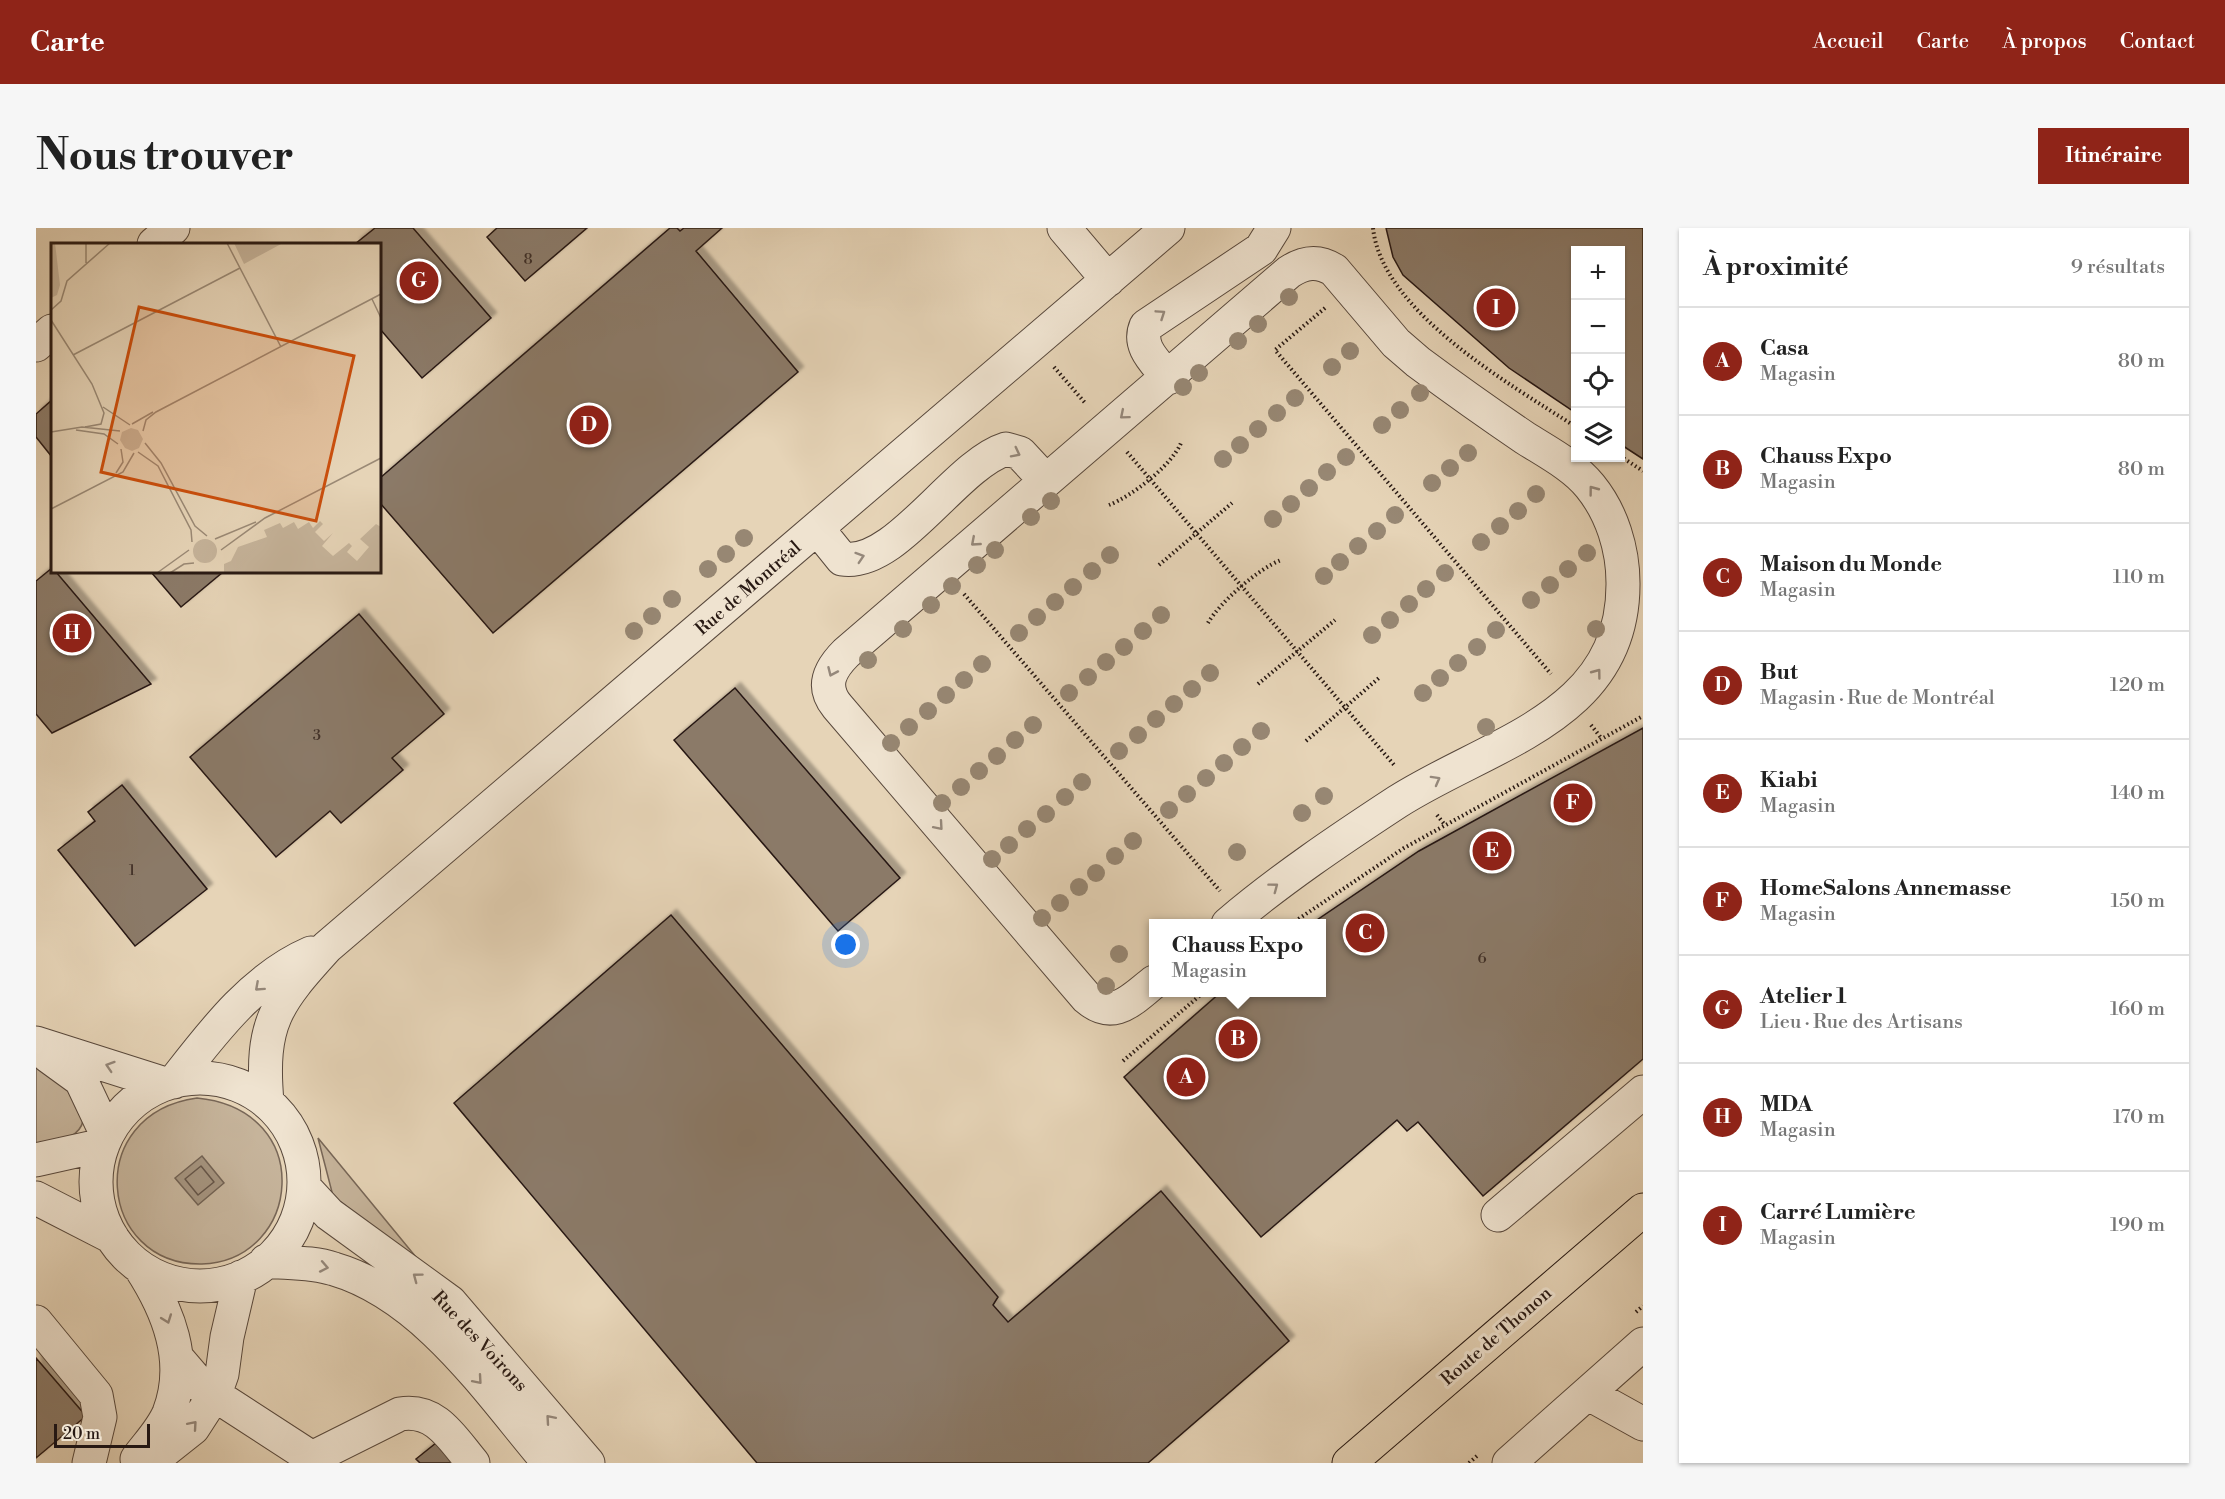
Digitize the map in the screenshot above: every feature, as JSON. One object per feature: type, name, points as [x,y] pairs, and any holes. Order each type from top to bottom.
[{"type":"main road","name":"Route de Thonon","points":[[1349,1463],[1643,1210]]},
{"type":"street","points":[[155,243],[173,228]]},
{"type":"street","points":[[1064,228],[1108,279]]},
{"type":"street","name":"Rue de Montréal","points":[[267,1102],[266,1053],[271,1020],[282,999],[327,947],[1168,228]]},
{"type":"street","points":[[1168,378],[1145,346],[1143,337],[1146,326],[1261,249],[1274,228]]},
{"type":"street","points":[[1149,986],[1117,1008],[1101,1008],[1087,998],[829,694],[831,669],[846,653],[1300,265],[1325,265],[1334,270],[1396,343],[1418,362],[1589,484],[1598,496],[1613,526],[1621,555],[1622,612],[1616,638],[1606,660],[1571,702],[1543,722],[1416,791],[1305,864],[1234,919]]},
{"type":"street","points":[[36,345],[51,332]]},
{"type":"street","points":[[817,528],[842,559],[850,560],[867,555],[895,539],[984,461],[1006,448],[1020,453],[1046,481]]},
{"type":"street","name":"Rue de Montréal","points":[[170,1083],[209,1037],[272,974],[291,962],[327,947]]},
{"type":"street","points":[[36,1043],[170,1083]]},
{"type":"street","points":[[36,1048],[81,1080],[105,1140]]},
{"type":"street","points":[[112,1237],[97,1198],[96,1171],[105,1140],[132,1104],[170,1083],[190,1078],[223,1081],[253,1092],[267,1102],[283,1119],[295,1140],[302,1163],[304,1187],[302,1202],[293,1228],[254,1269],[227,1337],[222,1374],[215,1394],[193,1428],[149,1463]]},
{"type":"street","points":[[1498,1215],[1643,1092]]},
{"type":"street","points":[[36,1160],[105,1140]]},
{"type":"street","name":"Rue des Voirons","points":[[304,1187],[329,1214],[450,1302],[588,1463]]},
{"type":"street","points":[[36,1198],[112,1237],[140,1267],[165,1311],[177,1358],[176,1384],[169,1412],[134,1463]]},
{"type":"street","points":[[140,1267],[167,1280],[189,1285],[212,1285],[254,1269]]},
{"type":"street","name":"Rue des Voirons","points":[[254,1269],[337,1269],[362,1280],[415,1314],[440,1336],[549,1463]]},
{"type":"street","points":[[36,1322],[96,1395],[100,1417],[88,1463]]},
{"type":"street","points":[[1509,1463],[1643,1344]]},
{"type":"street","points":[[177,1358],[195,1381],[312,1458],[400,1414],[415,1413],[437,1421],[473,1463]]},
{"type":"street","points":[[1589,1394],[1643,1424]]},
{"type":"path","points":[[1373,228],[1375,244],[1387,273],[1413,306],[1460,347],[1571,424]]},
{"type":"path","points":[[1349,288],[1275,350],[1533,650],[1571,702],[1602,739]]},
{"type":"path","points":[[1034,343],[1089,408]]},
{"type":"path","points":[[1109,505],[1122,500],[1175,456],[1181,443]]},
{"type":"path","points":[[1123,448],[1445,825]]},
{"type":"path","points":[[1625,459],[1643,471]]},
{"type":"path","points":[[1159,565],[1232,503]]},
{"type":"path","points":[[1208,624],[1215,610],[1269,565],[1281,561]]},
{"type":"path","points":[[958,587],[1234,919]]},
{"type":"path","points":[[1258,684],[1335,620]]},
{"type":"path","points":[[1306,741],[1380,677]]},
{"type":"path","points":[[1297,919],[1362,875],[1445,825],[1643,716]]},
{"type":"path","points":[[1123,1061],[1199,997]]},
{"type":"shaded area","points":[[36,1066],[61,1077],[83,1121],[81,1127],[71,1136],[36,1148]]},
{"type":"shaded area","points":[[197,1098],[236,1108],[263,1129],[278,1155],[282,1184],[276,1213],[260,1238],[235,1256],[202,1264],[167,1258],[141,1241],[124,1217],[117,1188],[121,1158],[135,1131],[160,1110]]},
{"type":"shaded area","points":[[318,1138],[425,1268],[333,1196]]},
{"type":"water","points":[[202,1156],[224,1183],[198,1205],[175,1178]]},
{"type":"building","points":[[375,228],[413,228],[491,318],[422,378],[381,330],[381,243],[356,243]]},
{"type":"building","points":[[497,228],[587,228],[525,281],[487,237]]},
{"type":"building","points":[[670,228],[677,228],[680,231],[684,228],[722,228],[696,251],[798,372],[493,633],[381,504],[381,477]]},
{"type":"building","points":[[1386,228],[1643,228],[1643,459],[1625,447],[1625,246],[1571,246],[1571,410],[1509,368],[1403,275],[1393,257]]},
{"type":"building","points":[[51,401],[51,456],[36,437],[36,414]]},
{"type":"building","points":[[51,569],[51,573],[57,573],[151,684],[52,733],[36,714],[36,581]]},
{"type":"building","points":[[152,573],[222,573],[181,607]]},
{"type":"building","points":[[359,614],[444,714],[392,758],[403,770],[341,823],[330,811],[276,857],[190,757]]},
{"type":"building","points":[[735,688],[900,878],[838,931],[674,740]]},
{"type":"building","points":[[1643,728],[1643,1059],[1483,1196],[1418,1122],[1407,1131],[1397,1120],[1261,1237],[1124,1077],[1215,997],[1326,997],[1326,919],[1318,919],[1419,851]]},
{"type":"building","points":[[122,785],[207,889],[135,946],[58,850],[95,821],[88,812]]},
{"type":"building","points":[[671,915],[998,1297],[993,1305],[1008,1322],[1161,1191],[1289,1341],[1148,1463],[757,1463],[454,1103]]},
{"type":"building","points":[[36,1358],[86,1416],[36,1458]]},
{"type":"building","points":[[436,1443],[453,1463],[420,1463],[416,1459]]},
{"type":"place","name":"Atelier 1","points":[[419,281]]},
{"type":"place","name":"Carré Lumière","points":[[1496,308]]},
{"type":"place","name":"But","points":[[589,425]]},
{"type":"place","name":"MDA","points":[[72,633]]},
{"type":"place","name":"HomeSalons Annemasse","points":[[1573,803]]},
{"type":"place","name":"Kiabi","points":[[1492,851]]},
{"type":"place","name":"Maison du Monde","points":[[1365,933]]},
{"type":"place","name":"Chauss Expo","points":[[1238,1039]]},
{"type":"place","name":"Casa","points":[[1186,1077]]}]
